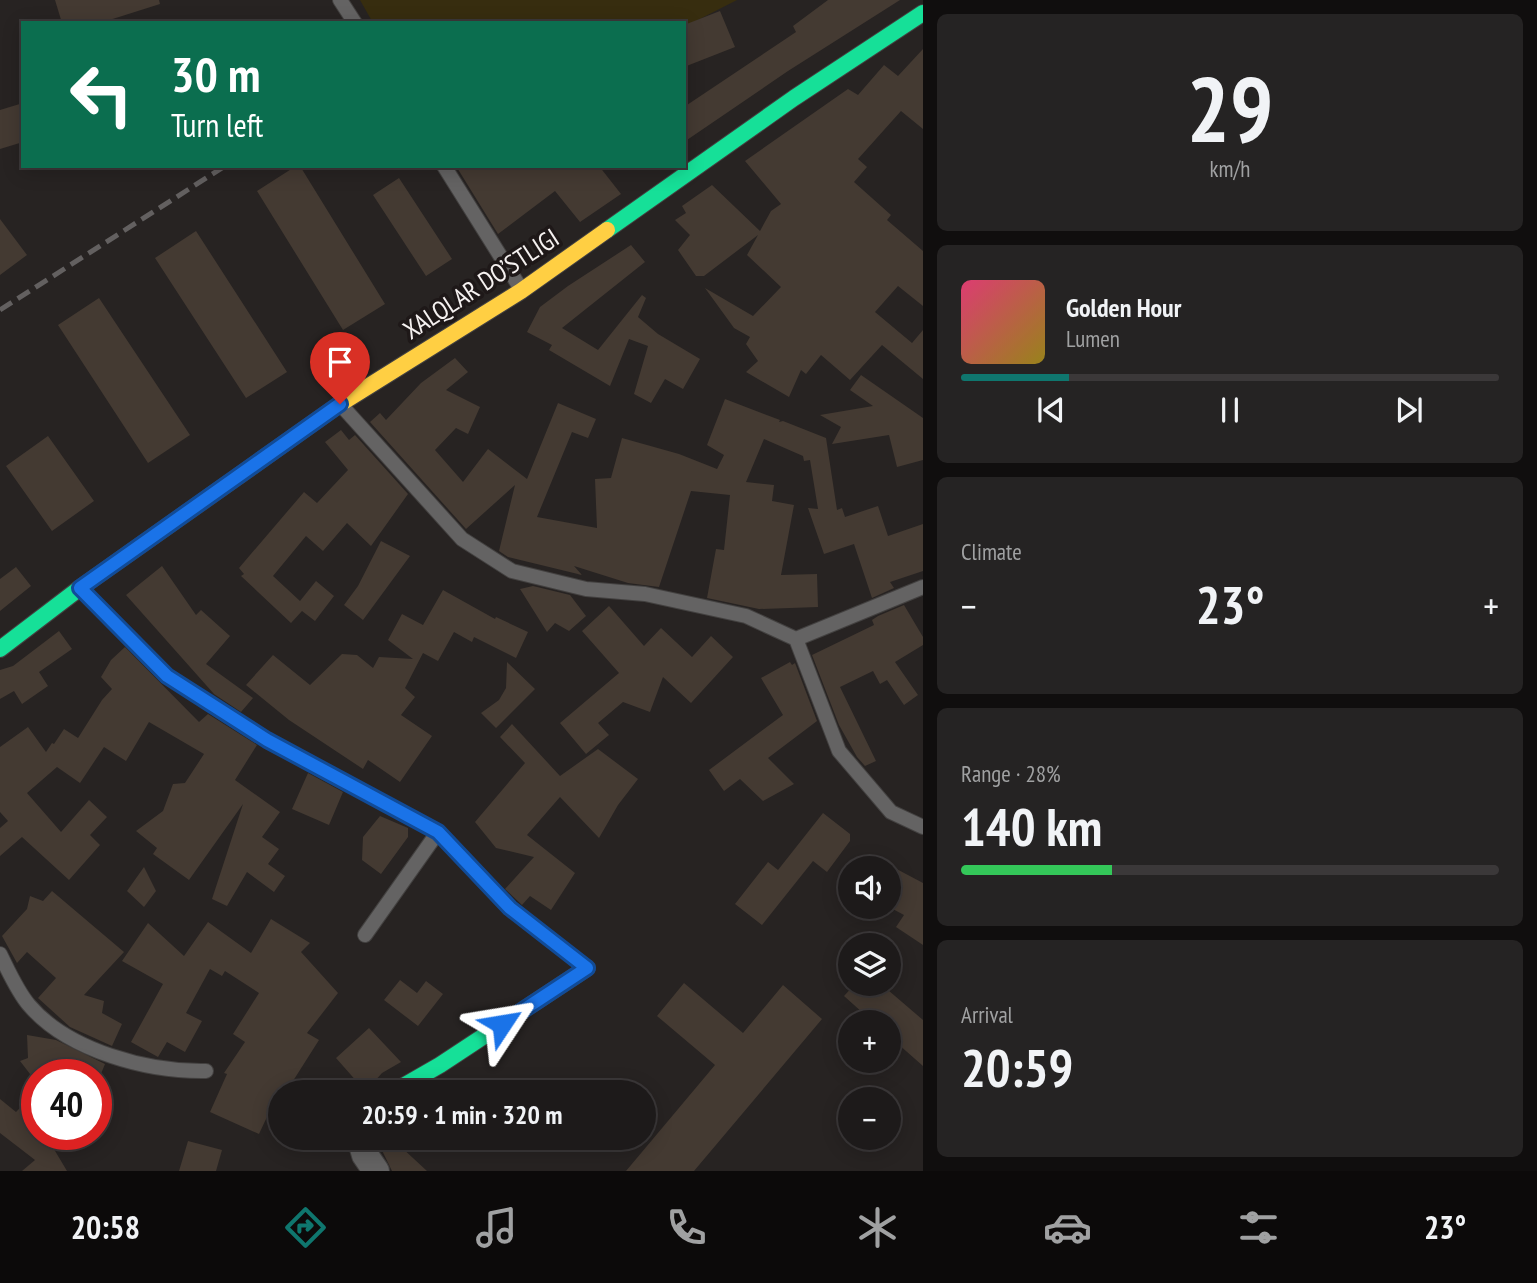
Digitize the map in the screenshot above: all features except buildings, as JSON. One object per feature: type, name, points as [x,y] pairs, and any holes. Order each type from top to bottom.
[{"type":"main road","name":"XALQLAR DO’STLIGI","points":[[0,649],[80,588],[340,404],[521,290],[794,98],[923,13]]},
{"type":"main road","points":[[414,1080],[587,968]]},
{"type":"street","points":[[364,1150],[376,1171]]},
{"type":"lane","points":[[341,0],[354,21]]},
{"type":"lane","points":[[445,168],[521,290]]},
{"type":"lane","points":[[340,404],[462,539],[512,571],[586,589],[645,594],[746,616],[796,639],[839,751],[891,812],[923,827]]},
{"type":"lane","points":[[796,639],[923,587]]},
{"type":"lane","points":[[80,588],[167,676],[267,740],[438,832],[510,908],[587,968]]},
{"type":"lane","points":[[365,935],[438,832]]},
{"type":"lane","points":[[0,954],[28,1004],[53,1028],[102,1053],[177,1071],[206,1071]]},
{"type":"shaded area","points":[[360,0],[737,0],[686,26],[686,21],[372,21]]},
{"type":"railway","points":[[0,310],[222,168]]},
{"type":"traffic: fast","points":[[607,230],[794,98],[923,13]]},
{"type":"traffic: fast","points":[[0,649],[80,588],[240,475]]},
{"type":"traffic: fast","points":[[414,1080],[587,968]]},
{"type":"traffic: slow","points":[[240,475],[340,404],[521,291],[607,230]]},
{"type":"route","points":[[340,404],[80,588],[167,676],[267,740],[438,832],[510,908],[587,968],[502,1024]]}]
